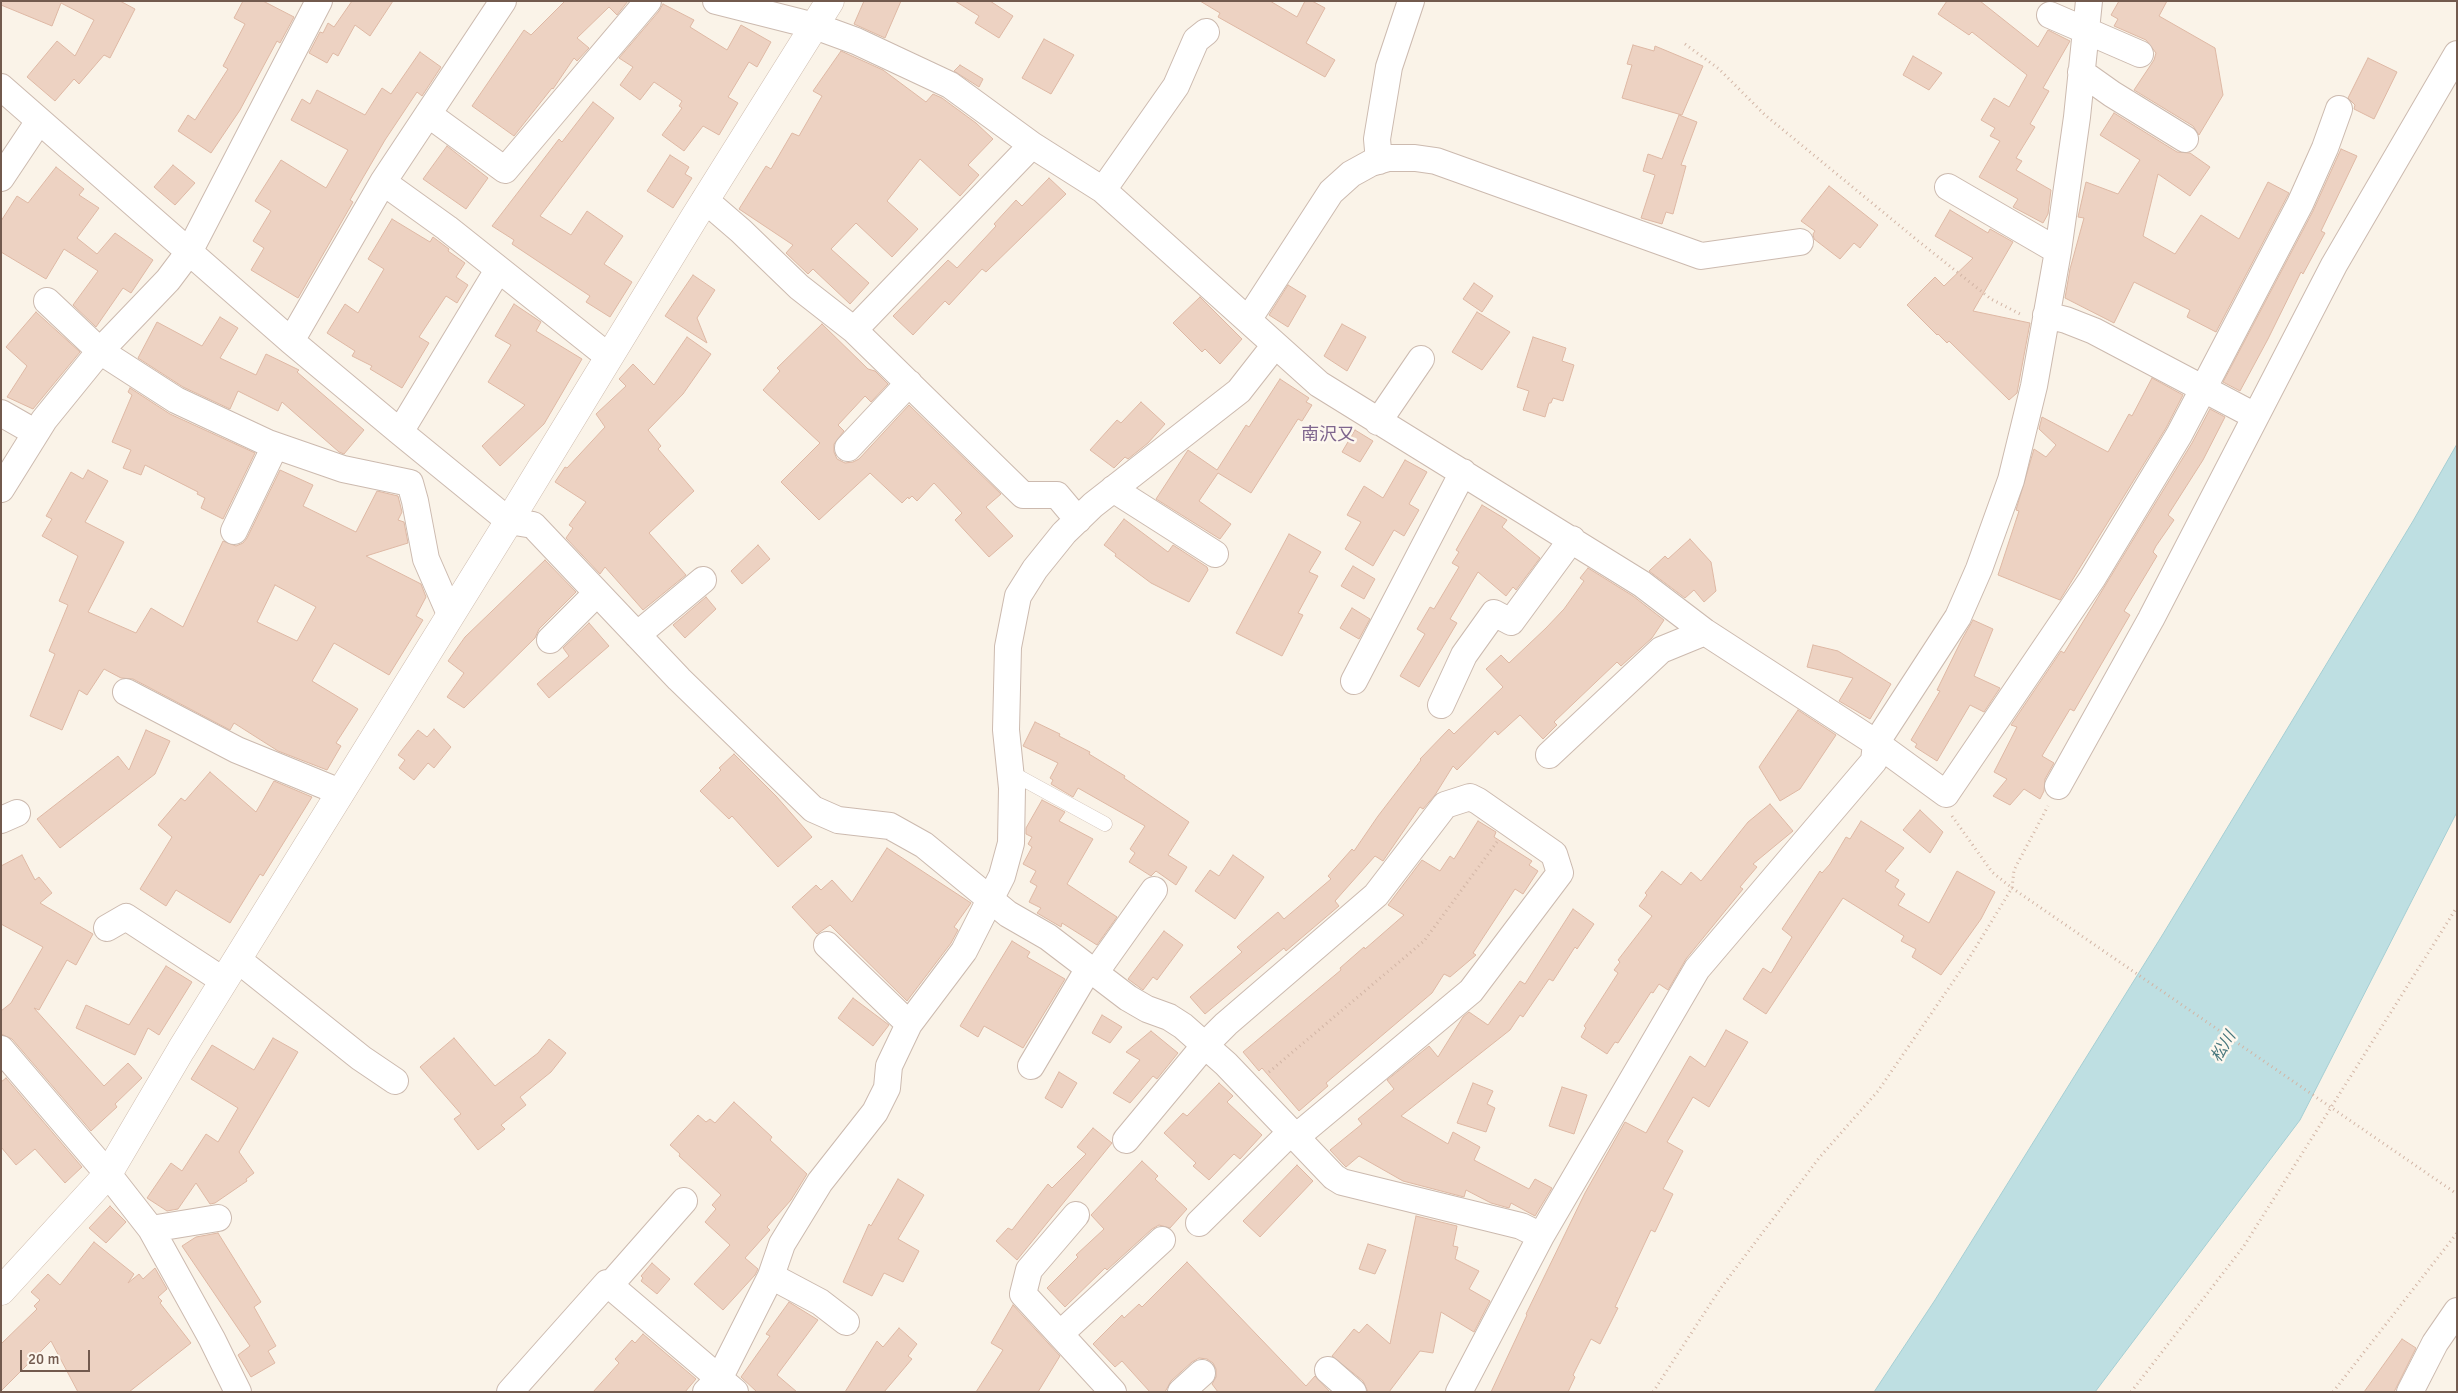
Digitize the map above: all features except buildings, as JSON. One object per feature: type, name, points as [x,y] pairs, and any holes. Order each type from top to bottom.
[{"type":"street","points":[[1,489],[44,420],[100,351],[168,280],[189,252],[263,113],[319,1]]},
{"type":"street","points":[[291,340],[383,182],[503,1]]},
{"type":"street","points":[[428,114],[505,170],[648,1]]},
{"type":"street","points":[[716,1],[815,26],[856,41],[950,85],[1032,145],[1104,190],[1248,320],[1274,346],[1320,384],[1378,422],[1463,472],[1642,584],[1705,632],[1876,743],[1946,794],[2092,579],[2179,435],[2300,204],[2325,148],[2339,109]]},
{"type":"street","points":[[1,1291],[108,1174],[340,792],[830,1]]},
{"type":"street","points":[[1379,161],[1377,139],[1389,67],[1411,1]]},
{"type":"street","points":[[1459,1392],[1540,1236],[1697,969],[1874,761],[1876,743],[1958,617],[1979,569],[2011,480],[2034,386],[2058,251],[2077,117],[2085,30],[2090,1]]},
{"type":"street","points":[[2050,15],[2140,54]]},
{"type":"street","points":[[1104,190],[1176,86],[1196,40],[1206,32]]},
{"type":"street","points":[[2058,786],[2151,620],[2334,265],[2457,54]]},
{"type":"street","points":[[2081,72],[2112,94],[2185,139]]},
{"type":"street","points":[[1,88],[400,432],[509,521],[533,525],[678,678],[813,809],[838,820],[890,826],[924,845],[1008,914],[1048,937],[1128,998],[1146,1009],[1169,1017],[1205,1045],[1334,1177],[1342,1182],[1521,1226],[1540,1236]]},
{"type":"street","points":[[1,178],[39,121]]},
{"type":"street","points":[[854,330],[1032,145]]},
{"type":"street","points":[[1248,320],[1331,192],[1351,174],[1388,158],[1415,158],[1436,161],[1701,256],[1800,242]]},
{"type":"street","points":[[383,182],[447,228],[609,357]]},
{"type":"street","points":[[1948,187],[2058,251]]},
{"type":"street","points":[[705,200],[741,231],[799,287],[854,330],[1023,495],[1057,495],[1078,520]]},
{"type":"street","points":[[400,432],[498,270]]},
{"type":"street","points":[[47,301],[100,351],[176,400],[275,446],[343,469],[410,483],[426,559],[450,614]]},
{"type":"street","points":[[2046,320],[2066,320],[2094,331],[2255,416]]},
{"type":"street","points":[[510,1392],[607,1283],[720,1387],[771,1276],[782,1244],[820,1182],[875,1112],[887,1088],[889,1066],[909,1024],[964,951],[1002,876],[1011,843],[1010,772],[1006,730],[1008,647],[1018,596],[1041,562],[1078,520],[1112,489],[1239,391],[1274,346]]},
{"type":"street","points":[[1378,422],[1421,359]]},
{"type":"street","points":[[848,448],[909,384]]},
{"type":"street","points":[[1,413],[36,433]]},
{"type":"street","points":[[234,531],[275,446]]},
{"type":"street","points":[[1354,681],[1463,472]]},
{"type":"street","points":[[1112,489],[1215,554]]},
{"type":"street","points":[[1441,705],[1464,655],[1494,613],[1511,622],[1572,539]]},
{"type":"street","points":[[637,635],[703,580]]},
{"type":"street","points":[[550,640],[597,593]]},
{"type":"street","points":[[1548,755],[1661,650],[1705,632]]},
{"type":"street","points":[[126,692],[237,750],[340,792]]},
{"type":"street","points":[[1126,1140],[1205,1045],[1226,1024],[1376,895],[1445,805],[1470,797],[1554,854],[1560,873],[1471,991],[1293,1134],[1199,1223]]},
{"type":"street","points":[[1031,1066],[1092,971],[1154,890]]},
{"type":"street","points":[[107,928],[126,917],[231,970],[395,1081]]},
{"type":"street","points":[[827,945],[909,1024]]},
{"type":"street","points":[[1,1049],[108,1174],[151,1229],[212,1339],[238,1392]]},
{"type":"street","points":[[610,1285],[684,1201]]},
{"type":"street","points":[[1076,1214],[1029,1270],[1023,1294],[1114,1392]]},
{"type":"street","points":[[151,1229],[218,1218]]},
{"type":"street","points":[[1060,1334],[1162,1240]]},
{"type":"street","points":[[771,1276],[820,1302],[846,1322]]},
{"type":"street","points":[[2410,1392],[2435,1343],[2457,1311]]},
{"type":"street","points":[[1328,1370],[1353,1392]]},
{"type":"street","points":[[1181,1392],[1202,1373]]},
{"type":"lane","points":[[1010,772],[1105,824]]},
{"type":"path","points":[[1685,44],[1719,69],[1764,115],[1991,299],[2013,312],[2046,320]]},
{"type":"path","points":[[1653,1392],[1720,1289],[1818,1158],[1878,1091],[1968,960],[2012,888],[2014,870],[2058,786]]},
{"type":"path","points":[[1946,794],[1952,816],[1974,848],[1992,872],[2012,888],[2457,1194]]},
{"type":"path","points":[[1249,1088],[1424,941],[1510,824]]},
{"type":"path","points":[[2131,1392],[2244,1246],[2457,907]]},
{"type":"path","points":[[2333,1392],[2457,1233]]},
{"type":"water","name":"松川","points":[[2457,444],[2457,812],[2300,1120],[2095,1392],[1874,1392],[1935,1300],[2163,934],[2413,521]]},
{"type":"district","name":"南沢又","points":[[1328,435]]}]
